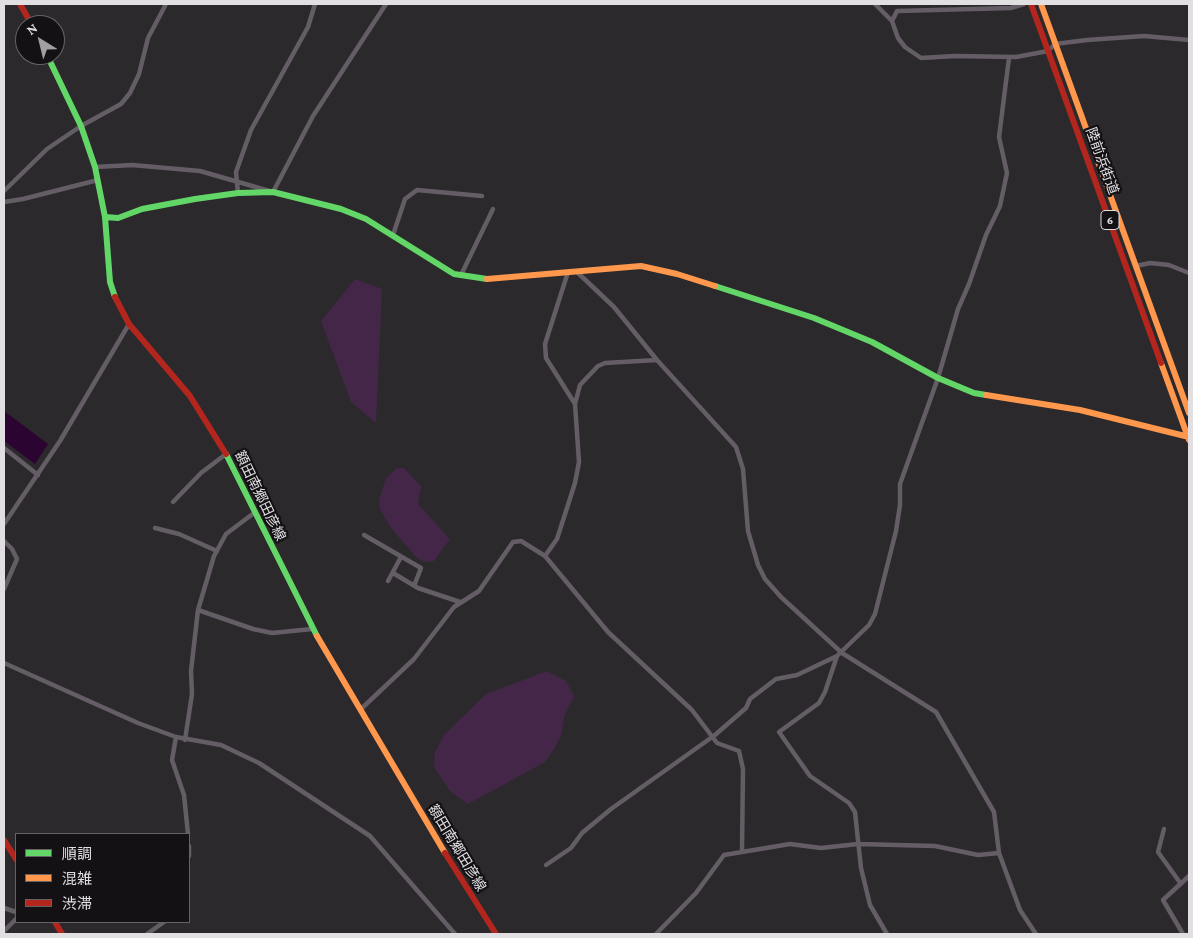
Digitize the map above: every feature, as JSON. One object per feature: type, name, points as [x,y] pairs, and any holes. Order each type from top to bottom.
[{"type":"main road","points":[[20,4],[26,15]]},
{"type":"main road","name":"陸前浜街道","points":[[1032,4],[1189,438]]},
{"type":"main road","name":"陸前浜街道","points":[[1040,4],[1189,413]]},
{"type":"main road","name":"額田南郷田彦線","points":[[52,65],[80,126],[95,167],[104,217],[110,282],[118,305],[129,324],[190,396],[226,454],[312,628],[453,868],[496,934]]},
{"type":"main road","points":[[104,217],[118,218],[142,209],[238,193],[273,192],[340,209],[366,219],[427,259],[461,275],[480,279],[505,280],[610,267],[641,266],[677,274],[814,318],[872,342],[938,378],[974,393],[1080,410],[1189,438]]},
{"type":"main road","points":[[5,844],[15,859]]},
{"type":"main road","points":[[56,923],[62,934]]},
{"type":"street","points":[[4,191],[47,149],[80,126],[121,104],[130,93],[139,74],[148,38],[166,4]]},
{"type":"street","points":[[238,193],[236,172],[251,130],[294,49],[308,27],[315,4]]},
{"type":"street","points":[[95,167],[132,165],[200,171],[237,180],[273,192],[313,116],[386,4]]},
{"type":"street","points":[[875,4],[892,21],[898,38],[905,47],[921,58],[955,56],[1009,58],[1048,51],[1055,44],[1144,36],[1189,40]]},
{"type":"street","points":[[892,21],[897,11],[1011,8],[1024,4]]},
{"type":"street","points":[[546,864],[571,848],[582,833],[611,809],[746,708],[750,699],[776,679],[797,675],[839,655],[869,625],[875,614],[896,531],[900,505],[900,484],[938,378],[958,309],[970,284],[986,235],[1000,206],[1007,173],[1000,137],[1009,58]]},
{"type":"street","points":[[4,202],[22,200],[98,180]]},
{"type":"street","points":[[392,235],[405,199],[417,190],[482,196]]},
{"type":"street","points":[[461,275],[493,209]]},
{"type":"street","points":[[1136,266],[1150,263],[1169,264],[1189,273]]},
{"type":"street","points":[[568,272],[546,344],[546,358],[575,404]]},
{"type":"street","points":[[577,272],[614,307],[657,360],[736,447],[743,469],[748,531],[758,565],[765,578],[781,597],[839,655],[936,712],[994,812],[999,853],[1020,910],[1036,934]]},
{"type":"street","points":[[4,524],[38,475],[129,324]]},
{"type":"street","points":[[545,556],[557,539],[576,483],[579,462],[575,404],[580,385],[598,366],[605,363],[657,360]]},
{"type":"street","points":[[4,448],[38,475]]},
{"type":"street","points":[[172,502],[201,474],[226,454]]},
{"type":"street","points":[[185,740],[192,694],[191,671],[198,610],[217,551],[226,534],[254,513]]},
{"type":"street","points":[[155,528],[179,534],[217,551]]},
{"type":"street","points":[[364,535],[421,568],[414,586]]},
{"type":"street","points":[[360,710],[414,659],[454,607],[479,591],[517,540],[531,546],[545,556],[608,632],[692,710],[718,743],[739,752],[741,758],[742,851]]},
{"type":"street","points":[[4,541],[12,549],[16,559],[4,589]]},
{"type":"street","points":[[388,581],[401,556]]},
{"type":"street","points":[[393,573],[414,586],[460,602]]},
{"type":"street","points":[[198,610],[272,634],[312,628]]},
{"type":"street","points":[[839,655],[825,692],[818,703],[779,732],[810,776],[849,803],[855,812],[858,844],[870,904],[887,934]]},
{"type":"street","points":[[4,663],[89,702],[176,737],[221,745],[259,763],[370,836],[455,934]]},
{"type":"street","points":[[176,737],[172,760],[184,795],[188,833]]},
{"type":"street","points":[[1164,829],[1158,852],[1181,884]]},
{"type":"street","points":[[656,934],[696,893],[724,855],[790,844],[821,848],[858,844],[935,846],[978,855],[999,853]]},
{"type":"street","points":[[1183,934],[1163,900],[1189,876]]},
{"type":"street","points":[[10,934],[5,930],[15,921]]},
{"type":"street","points":[[147,934],[163,923]]},
{"type":"shaded area","points":[[355,279],[382,289],[376,423],[351,402],[321,321]]},
{"type":"shaded area","points":[[4,411],[48,444],[35,464],[4,441]]},
{"type":"shaded area","points":[[397,468],[404,468],[421,486],[418,504],[450,539],[434,561],[425,562],[417,558],[391,528],[380,510],[379,500],[386,478]]},
{"type":"shaded area","points":[[547,671],[566,681],[574,696],[564,717],[561,736],[554,749],[545,762],[468,804],[450,791],[434,767],[435,752],[444,735],[486,694]]},
{"type":"traffic: fast","points":[[52,65],[81,126],[95,167],[105,217],[110,282],[115,297]]},
{"type":"traffic: fast","points":[[105,217],[118,218],[142,209],[195,199],[238,193],[273,192],[341,209],[366,219],[454,274],[487,279]]},
{"type":"traffic: fast","points":[[715,286],[814,318],[872,342],[938,378],[974,393],[986,395]]},
{"type":"traffic: fast","points":[[226,454],[317,636]]},
{"type":"traffic: slow","points":[[1041,4],[1189,413]]},
{"type":"traffic: slow","points":[[487,279],[641,266],[677,274],[715,286]]},
{"type":"traffic: slow","points":[[1161,363],[1189,440]]},
{"type":"traffic: slow","points":[[986,395],[1080,410],[1189,437]]},
{"type":"traffic: slow","points":[[317,636],[445,853]]},
{"type":"traffic: jam","points":[[20,4],[26,15]]},
{"type":"traffic: jam","points":[[1031,4],[1161,363]]},
{"type":"traffic: jam","points":[[115,297],[129,324],[190,396],[226,454]]},
{"type":"traffic: jam","points":[[4,840],[15,857]]},
{"type":"traffic: jam","points":[[445,853],[496,934]]},
{"type":"traffic: jam","points":[[56,923],[62,934]]}]
